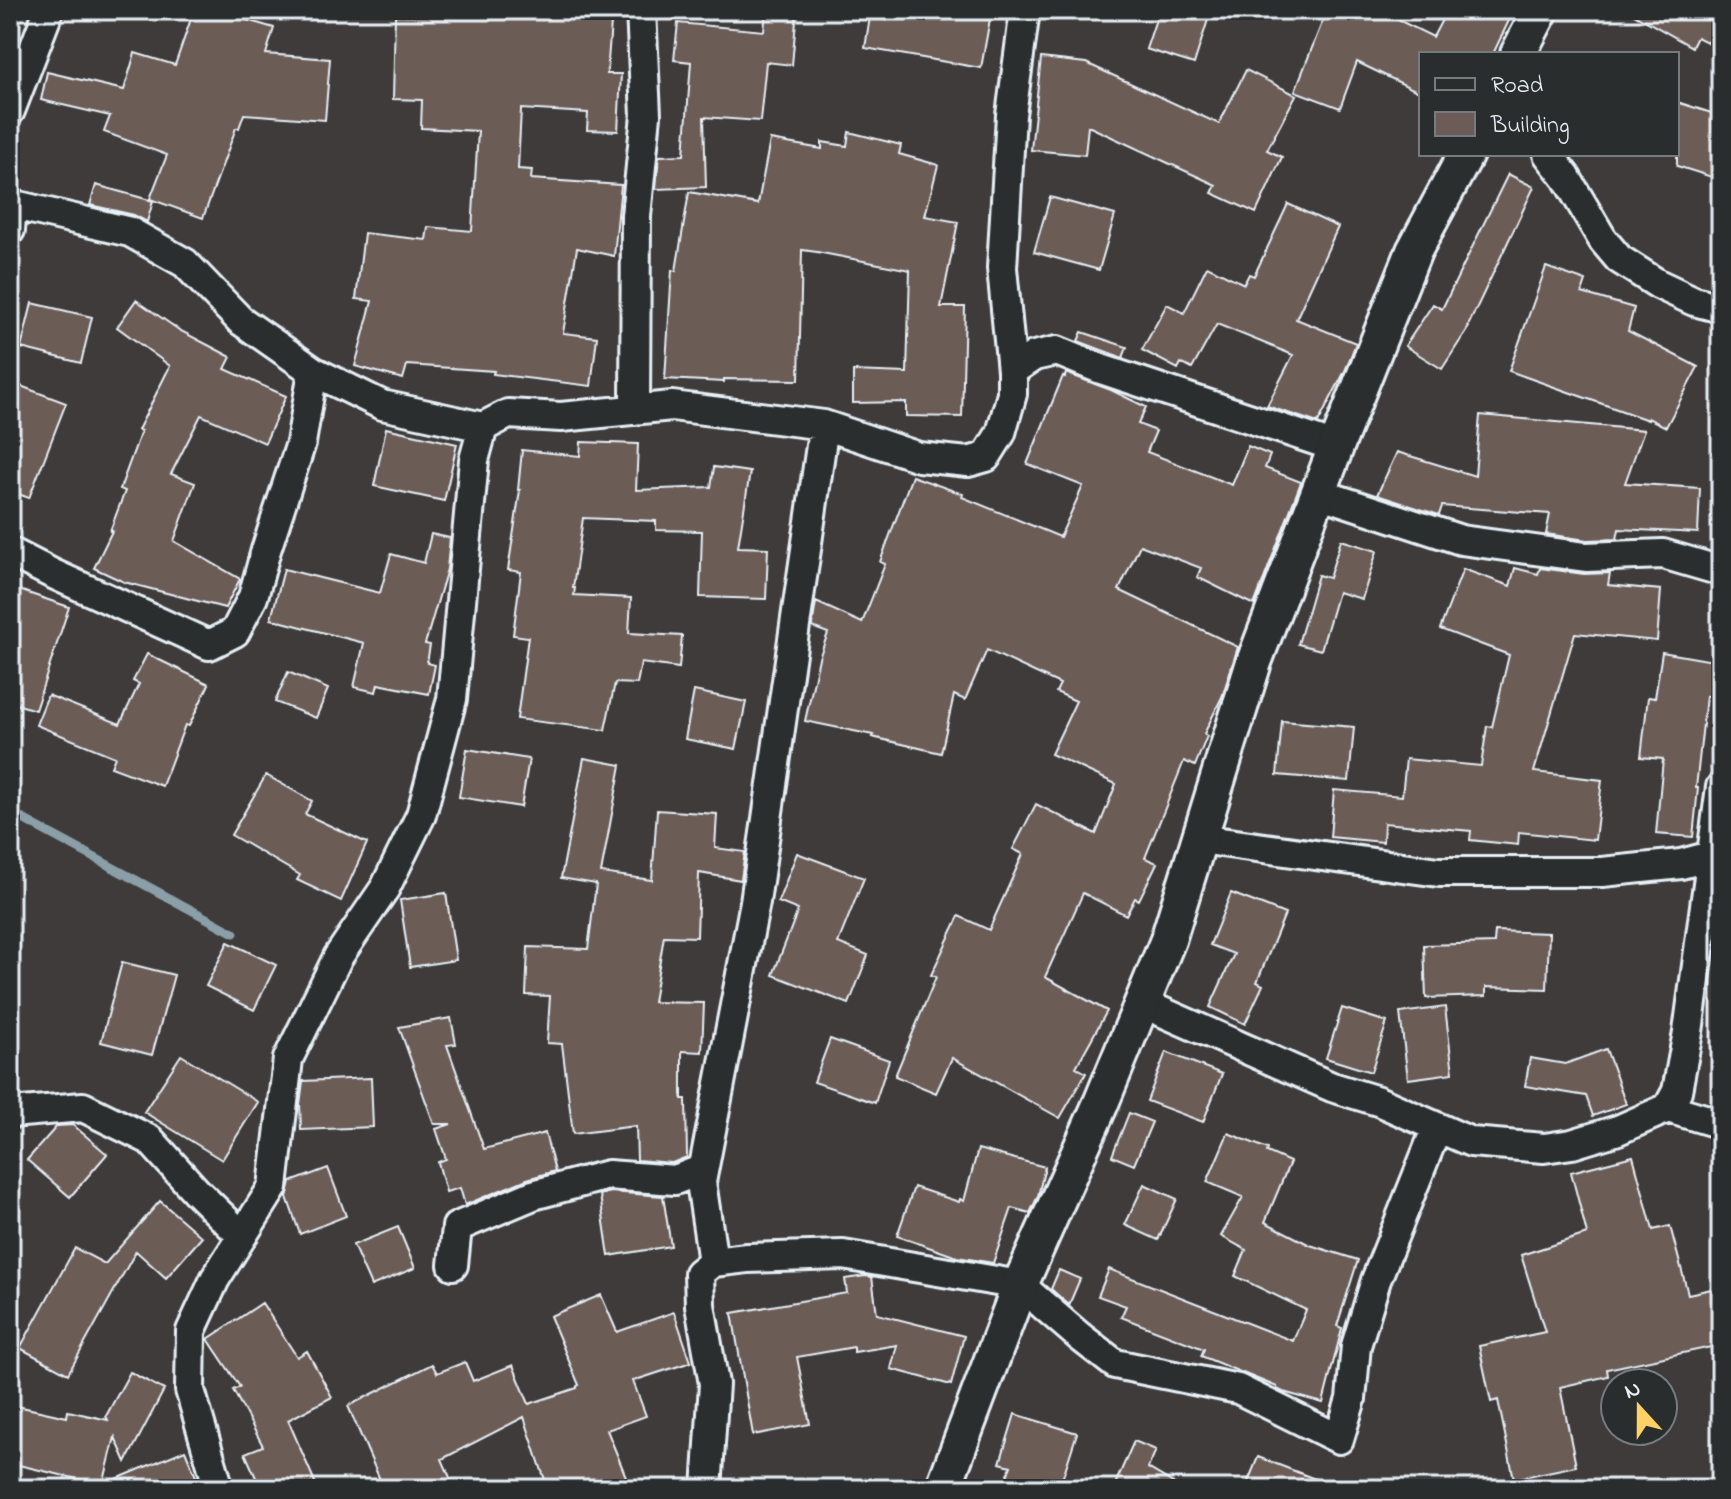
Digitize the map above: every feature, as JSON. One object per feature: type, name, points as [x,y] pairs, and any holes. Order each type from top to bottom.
[{"type":"street","points":[[10,111],[49,10]]},
{"type":"street","points":[[635,410],[636,216],[646,115],[641,10]]},
{"type":"street","points":[[1023,364],[1009,342],[1002,268],[1011,115],[1025,10]]},
{"type":"street","points":[[1519,52],[1541,10]]},
{"type":"street","points":[[943,1489],[1020,1285],[1101,1103],[1168,940],[1254,662],[1336,447],[1414,251],[1465,156]]},
{"type":"street","points":[[1550,156],[1566,177],[1603,240],[1619,259],[1658,284],[1694,301],[1721,308]]},
{"type":"street","points":[[11,213],[130,232],[185,263],[240,320],[313,371],[382,405],[483,427],[508,414],[561,417],[672,406],[824,425],[919,457],[968,462],[986,457],[1001,433],[1023,364],[1057,351],[1101,369],[1336,447]]},
{"type":"street","points":[[10,552],[209,645],[235,632],[253,597],[301,443],[313,371]]},
{"type":"street","points":[[713,1262],[701,1182],[755,902],[824,425]]},
{"type":"street","points":[[219,1489],[190,1390],[191,1331],[215,1279],[273,1187],[288,1059],[338,957],[385,888],[421,815],[452,699],[474,460],[483,427]]},
{"type":"street","points":[[1318,493],[1461,540],[1586,557],[1663,554],[1721,571]]},
{"type":"street","points":[[1142,1003],[1332,1087],[1378,1101],[1471,1142],[1544,1148],[1618,1130],[1668,1108],[1677,1091],[1716,857],[1721,787]]},
{"type":"street","points":[[1199,839],[1439,872],[1602,872],[1716,857]]},
{"type":"street","points":[[10,1113],[83,1107],[150,1140],[242,1236]]},
{"type":"street","points":[[1668,1108],[1721,1124]]},
{"type":"street","points":[[707,1489],[714,1384],[700,1305],[699,1273],[713,1262],[747,1258],[843,1255],[1020,1285],[1115,1364],[1238,1389],[1339,1439],[1351,1399],[1356,1346],[1376,1280],[1437,1127]]},
{"type":"street","points":[[453,1265],[457,1227],[533,1195],[608,1175],[675,1180],[703,1169]]},
{"type":"building","points":[[194,10],[213,10],[274,28],[266,54],[330,59],[325,120],[244,114],[203,218],[150,199],[167,155],[104,132],[110,116],[41,100],[47,72],[124,90],[135,53],[175,65]]},
{"type":"building","points":[[464,10],[612,10],[607,74],[621,74],[618,131],[587,130],[588,113],[521,109],[518,169],[532,170],[531,179],[621,185],[614,256],[577,248],[563,333],[597,337],[591,386],[493,374],[494,371],[407,365],[403,379],[355,366],[372,301],[356,299],[364,233],[426,240],[428,227],[472,231],[478,131],[421,128],[422,100],[393,99],[395,15],[463,17]]},
{"type":"building","points":[[766,10],[797,10],[792,65],[766,62],[760,121],[704,117],[706,187],[656,189],[659,156],[684,155],[691,62],[674,60],[678,23],[764,31]]},
{"type":"building","points":[[871,10],[939,10],[990,19],[981,68],[865,48]]},
{"type":"building","points":[[1159,10],[1211,10],[1194,64],[1146,49]]},
{"type":"building","points":[[1327,10],[1378,10],[1433,37],[1447,10],[1514,10],[1494,52],[1419,52],[1419,92],[1357,62],[1340,108],[1295,91]]},
{"type":"building","points":[[1627,10],[1721,10],[1721,49],[1697,37],[1692,47]]},
{"type":"building","points":[[1041,58],[1086,63],[1219,124],[1246,70],[1296,95],[1267,150],[1282,157],[1256,213],[1212,193],[1216,185],[1088,126],[1085,155],[1031,150]]},
{"type":"building","points":[[1679,103],[1721,116],[1721,180],[1677,166]]},
{"type":"building","points":[[849,132],[901,145],[899,154],[938,165],[925,216],[958,222],[941,307],[965,307],[962,417],[906,416],[906,402],[853,403],[853,371],[907,373],[910,270],[802,250],[799,380],[724,379],[724,382],[665,379],[672,270],[676,271],[689,192],[758,204],[770,140],[822,149],[822,142],[847,146]]},
{"type":"building","points":[[1508,174],[1534,187],[1469,327],[1442,369],[1405,346],[1433,304],[1442,309]]},
{"type":"building","points":[[96,185],[153,201],[147,222],[134,215],[90,205]]},
{"type":"building","points":[[1050,197],[1115,215],[1099,270],[1034,252]]},
{"type":"building","points":[[1288,204],[1338,227],[1296,319],[1356,343],[1318,423],[1267,406],[1293,355],[1217,324],[1192,369],[1181,363],[1178,369],[1142,350],[1167,304],[1184,313],[1207,266],[1244,284],[1249,274],[1254,276]]},
{"type":"building","points":[[1546,267],[1586,281],[1582,293],[1634,308],[1628,331],[1698,367],[1666,427],[1648,418],[1509,371]]},
{"type":"building","points":[[136,300],[179,330],[231,357],[225,369],[286,396],[265,443],[201,415],[171,474],[195,483],[174,541],[240,579],[225,608],[124,582],[94,568],[112,531],[125,491],[120,489],[141,431],[138,430],[170,366],[117,327]]},
{"type":"building","points":[[32,303],[92,317],[81,363],[21,348]]},
{"type":"building","points":[[1082,332],[1127,347],[1123,358],[1078,341]]},
{"type":"building","points":[[1066,373],[1146,407],[1138,424],[1156,431],[1147,452],[1232,485],[1248,446],[1270,455],[1265,468],[1301,482],[1254,605],[1197,577],[1201,568],[1140,545],[1119,590],[1238,647],[1222,697],[1204,734],[1207,736],[1195,766],[1184,761],[1145,858],[1157,863],[1139,900],[1135,898],[1126,915],[1083,893],[1045,977],[1107,1011],[1076,1067],[1086,1073],[1060,1118],[952,1058],[936,1093],[895,1076],[936,977],[931,975],[959,916],[989,930],[1023,854],[1013,849],[1036,804],[1096,834],[1116,784],[1051,754],[1076,701],[1056,692],[1060,684],[987,650],[965,700],[954,695],[941,753],[805,721],[828,633],[812,627],[816,602],[862,623],[885,564],[880,562],[912,476],[963,494],[962,497],[1060,537],[1083,486],[1027,464]]},
{"type":"building","points":[[10,382],[66,403],[29,498],[10,491]]},
{"type":"building","points":[[1480,415],[1644,430],[1625,483],[1700,488],[1698,533],[1619,529],[1617,539],[1587,540],[1546,534],[1550,514],[1442,506],[1439,515],[1377,495],[1397,452],[1475,476]]},
{"type":"building","points":[[386,428],[457,444],[444,501],[374,486]]},
{"type":"building","points":[[581,442],[638,444],[636,490],[711,487],[714,467],[750,472],[738,547],[768,548],[766,599],[700,597],[702,531],[656,530],[656,521],[583,518],[574,595],[631,598],[629,633],[682,636],[679,668],[641,663],[637,684],[615,683],[605,730],[517,719],[528,637],[513,635],[521,572],[508,570],[520,490],[522,450],[580,456]]},
{"type":"building","points":[[431,534],[450,538],[447,569],[425,644],[430,645],[427,663],[435,665],[429,694],[378,684],[376,692],[354,687],[364,643],[271,619],[284,569],[380,593],[391,554],[424,563]]},
{"type":"building","points":[[1341,540],[1377,551],[1362,599],[1338,592],[1321,650],[1298,644],[1318,575],[1329,578]]},
{"type":"building","points":[[1515,568],[1538,574],[1540,568],[1584,574],[1610,573],[1608,585],[1661,590],[1657,641],[1575,633],[1534,772],[1602,780],[1595,840],[1519,832],[1518,845],[1470,840],[1471,831],[1384,823],[1383,842],[1330,837],[1334,790],[1402,796],[1406,759],[1481,766],[1487,726],[1492,727],[1509,655],[1440,629],[1463,569],[1510,586]]},
{"type":"building","points":[[16,589],[69,607],[35,710],[10,702],[10,607]]},
{"type":"building","points":[[1662,652],[1719,662],[1713,697],[1706,696],[1693,837],[1656,834],[1663,759],[1641,757],[1648,697],[1655,698]]},
{"type":"building","points":[[147,654],[209,684],[189,726],[185,725],[162,786],[111,767],[115,757],[36,725],[48,695],[120,724],[139,684],[133,681]]},
{"type":"building","points":[[288,672],[328,689],[316,718],[275,702]]},
{"type":"building","points":[[694,691],[746,702],[736,749],[685,739]]},
{"type":"building","points":[[1282,721],[1354,727],[1349,781],[1277,775]]},
{"type":"building","points":[[467,749],[529,759],[521,807],[459,797]]},
{"type":"building","points":[[584,758],[621,765],[601,873],[652,880],[657,810],[717,814],[715,848],[745,852],[741,880],[699,873],[697,937],[664,936],[653,1002],[704,1003],[702,1052],[682,1051],[687,1157],[672,1163],[637,1160],[636,1126],[573,1134],[562,1044],[547,1043],[550,996],[526,995],[528,947],[588,949],[596,884],[561,878]]},
{"type":"building","points":[[266,775],[312,801],[305,814],[367,843],[341,901],[297,880],[300,875],[231,835]]},
{"type":"building","points":[[797,853],[864,878],[838,943],[868,955],[849,1004],[773,975],[798,910],[778,902]]},
{"type":"building","points":[[446,893],[456,960],[410,967],[400,900]]},
{"type":"building","points":[[1231,893],[1285,914],[1257,982],[1263,985],[1245,1024],[1210,1007],[1234,954],[1210,945]]},
{"type":"building","points":[[1495,931],[1549,933],[1547,989],[1486,987],[1486,996],[1426,998],[1424,945],[1494,943]]},
{"type":"building","points":[[228,942],[276,965],[254,1010],[206,986]]},
{"type":"building","points":[[122,962],[174,975],[152,1055],[101,1042]]},
{"type":"building","points":[[1445,1007],[1453,1073],[1408,1079],[1400,1013]]},
{"type":"building","points":[[1342,1008],[1387,1022],[1371,1072],[1326,1058]]},
{"type":"building","points":[[451,1018],[456,1044],[447,1045],[484,1149],[545,1133],[555,1171],[527,1179],[465,1205],[460,1188],[446,1192],[438,1162],[446,1159],[436,1129],[451,1124],[434,1124],[399,1027]]},
{"type":"building","points":[[830,1039],[889,1060],[875,1103],[814,1082]]},
{"type":"building","points":[[1606,1049],[1626,1104],[1593,1116],[1586,1096],[1525,1086],[1530,1058],[1565,1064]]},
{"type":"building","points":[[1166,1052],[1222,1074],[1203,1122],[1147,1101]]},
{"type":"building","points":[[181,1055],[258,1102],[222,1160],[144,1112]]},
{"type":"building","points":[[371,1078],[373,1127],[301,1130],[303,1081]]},
{"type":"building","points":[[1129,1113],[1152,1122],[1134,1165],[1112,1156]]},
{"type":"building","points":[[73,1125],[107,1154],[70,1197],[27,1160],[57,1126]]},
{"type":"building","points":[[1228,1133],[1268,1149],[1267,1152],[1290,1162],[1265,1222],[1310,1245],[1358,1260],[1337,1326],[1342,1328],[1323,1403],[1283,1392],[1201,1356],[1204,1349],[1121,1317],[1126,1306],[1098,1296],[1109,1269],[1293,1341],[1306,1310],[1235,1276],[1246,1250],[1221,1236],[1243,1197],[1207,1182]]},
{"type":"building","points":[[978,1149],[1045,1167],[1030,1213],[1012,1208],[993,1263],[957,1257],[897,1236],[914,1187],[964,1201]]},
{"type":"building","points":[[1633,1156],[1653,1230],[1670,1226],[1688,1294],[1721,1287],[1721,1345],[1616,1367],[1599,1367],[1599,1378],[1560,1387],[1576,1466],[1514,1479],[1498,1400],[1491,1402],[1479,1346],[1545,1332],[1521,1255],[1587,1234],[1571,1172]]},
{"type":"building","points":[[328,1168],[346,1216],[300,1234],[287,1197],[291,1182]]},
{"type":"building","points":[[1144,1184],[1177,1199],[1158,1240],[1125,1225]]},
{"type":"building","points":[[610,1192],[663,1196],[671,1246],[609,1256],[600,1195]]},
{"type":"building","points":[[160,1201],[202,1237],[166,1278],[136,1251],[68,1374],[20,1348],[75,1248],[105,1264]]},
{"type":"building","points":[[398,1227],[415,1268],[371,1286],[353,1245]]},
{"type":"building","points":[[1059,1270],[1080,1279],[1069,1305],[1051,1289]]},
{"type":"building","points":[[872,1277],[877,1314],[964,1336],[951,1385],[891,1369],[897,1345],[854,1352],[854,1347],[797,1357],[810,1424],[753,1435],[732,1313],[847,1293],[845,1279]]},
{"type":"building","points":[[601,1295],[617,1332],[674,1312],[691,1362],[633,1381],[646,1416],[607,1430],[631,1489],[548,1489],[524,1417],[442,1459],[455,1489],[384,1489],[348,1406],[432,1364],[437,1373],[465,1362],[473,1381],[513,1365],[529,1404],[577,1388],[579,1385],[550,1316]]},
{"type":"building","points":[[262,1303],[297,1357],[307,1351],[332,1397],[288,1420],[318,1489],[261,1489],[245,1453],[263,1446],[233,1390],[240,1387],[208,1339]]},
{"type":"building","points":[[130,1372],[164,1390],[126,1462],[115,1437],[103,1485],[10,1463],[10,1435],[17,1406],[67,1417],[68,1411],[108,1420],[106,1416]]},
{"type":"building","points":[[1015,1414],[1077,1433],[1059,1489],[1002,1489],[1011,1466],[1000,1463]]},
{"type":"building","points":[[1134,1441],[1156,1450],[1148,1468],[1183,1489],[1113,1489]]},
{"type":"building","points":[[185,1450],[201,1489],[93,1489]]},
{"type":"building","points":[[1258,1457],[1336,1487],[1336,1489],[1245,1489]]},
{"type":"waterway","points":[[10,812],[234,933]]}]
